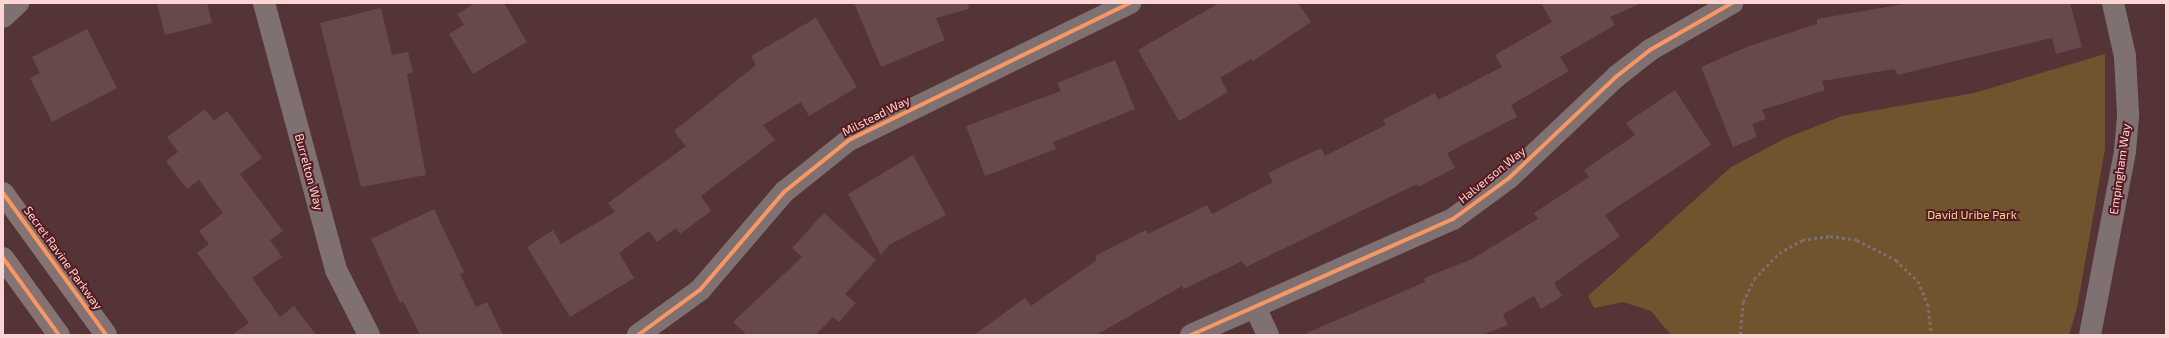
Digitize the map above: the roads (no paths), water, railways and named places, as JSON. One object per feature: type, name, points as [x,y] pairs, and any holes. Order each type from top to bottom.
[{"type":"main road","name":"Secret Ravine Parkway","points":[[3,193],[106,335]]},
{"type":"main road","points":[[3,258],[59,335]]},
{"type":"street","points":[[3,17],[18,3]]},
{"type":"street","name":"Burrelton Way","points":[[264,3],[336,270],[369,335]]},
{"type":"street","name":"Milstead Way","points":[[638,335],[700,290],[784,192],[849,140],[1130,3]]},
{"type":"street","name":"Halverson Way","points":[[1191,335],[1453,219],[1509,178],[1617,76],[1650,50],[1732,3]]},
{"type":"street","name":"Empingham Way","points":[[2090,335],[2125,151],[2128,114],[2125,56],[2113,3]]},
{"type":"street","points":[[1256,307],[1268,335]]},
{"type":"park label","name":"David Uribe Park","points":[[1972,215]]}]
